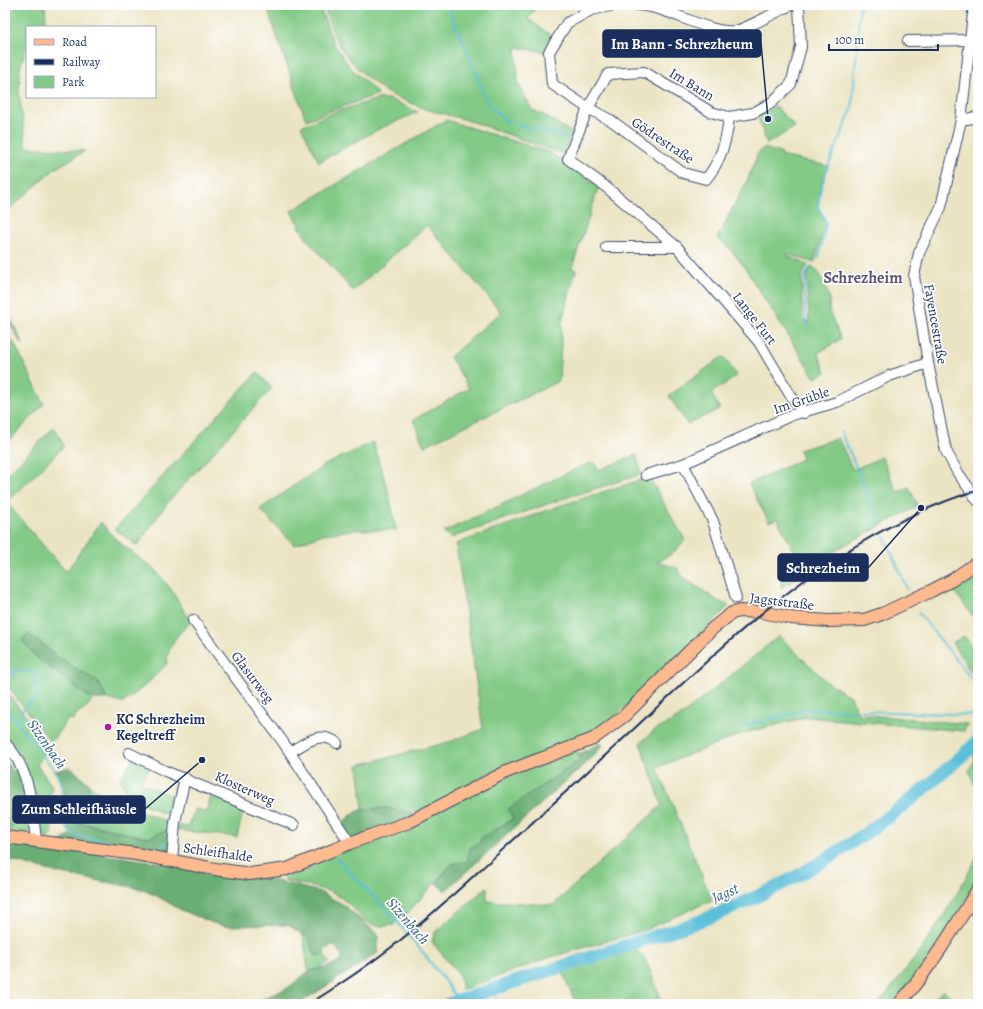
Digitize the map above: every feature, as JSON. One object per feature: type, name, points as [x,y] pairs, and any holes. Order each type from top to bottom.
[{"type":"main road","name":"Jagststraße","points":[[350,843],[409,822],[454,800],[486,780],[593,739],[624,716],[713,628],[732,613],[740,611],[762,612],[791,618],[828,621],[864,620],[882,614],[931,591],[952,580],[978,562]]},
{"type":"main road","name":"Schleifhalde","points":[[5,837],[36,840],[250,874],[287,869],[350,843]]},
{"type":"main road","points":[[899,1004],[916,984],[951,935],[978,889]]},
{"type":"street","points":[[588,108],[552,84],[549,52],[567,24],[591,10],[615,5]]},
{"type":"street","points":[[638,5],[646,5],[679,15],[714,29],[736,31],[791,5]]},
{"type":"street","name":"Im Bann","points":[[568,159],[588,108],[608,74],[644,72],[711,112],[729,117],[753,113],[771,103],[791,84],[801,47],[799,5]]},
{"type":"street","name":"Fayencestraße","points":[[974,5],[961,120],[941,207],[919,253],[914,276],[928,363],[946,451],[958,473],[978,501]]},
{"type":"street","points":[[908,41],[970,40]]},
{"type":"street","name":"Gödrestraße","points":[[588,108],[612,121],[683,173],[706,179],[715,168],[720,158],[728,134],[729,117]]},
{"type":"street","points":[[961,120],[978,117]]},
{"type":"street","name":"Lange Furt","points":[[568,159],[606,187],[677,247],[759,342],[789,393],[804,413]]},
{"type":"street","points":[[606,247],[677,247]]},
{"type":"street","name":"Im Grüble","points":[[646,475],[683,464],[792,415],[804,413],[837,402],[889,376],[928,363]]},
{"type":"street","points":[[683,464],[713,521],[736,598]]},
{"type":"street","name":"Glasurweg","points":[[193,620],[290,752],[350,843]]},
{"type":"street","points":[[290,752],[318,738],[330,738],[336,743]]},
{"type":"street","points":[[5,742],[22,768],[28,788],[36,840]]},
{"type":"street","name":"Klosterweg","points":[[129,753],[294,826]]},
{"type":"street","points":[[172,861],[175,822],[184,778]]},
{"type":"green space","points":[[5,5],[45,5],[46,20],[43,26],[26,26],[26,48],[20,68],[19,93],[26,147],[85,151],[56,168],[5,213]]},
{"type":"green space","points":[[266,5],[319,5],[334,44],[349,66],[378,94],[306,120]]},
{"type":"green space","points":[[323,5],[538,5],[528,19],[552,36],[545,52],[516,47],[518,83],[532,110],[542,114],[572,133],[563,154],[467,120],[425,109],[387,93],[362,73],[344,53],[334,35]]},
{"type":"green space","points":[[378,99],[389,99],[418,112],[379,129],[319,162],[301,126],[338,111]]},
{"type":"green space","points":[[775,106],[795,127],[767,144],[757,115]]},
{"type":"green space","points":[[446,120],[551,153],[599,186],[572,268],[576,270],[562,321],[559,381],[424,446],[413,420],[469,388],[450,357],[501,312],[427,225],[353,291],[306,238],[291,211]]},
{"type":"green space","points":[[764,148],[781,153],[781,156],[828,166],[821,186],[818,207],[825,224],[814,263],[787,254],[787,256],[808,265],[802,276],[802,318],[807,326],[809,325],[807,275],[812,267],[819,273],[830,299],[829,311],[841,339],[818,353],[826,372],[815,378],[743,265],[731,250],[717,238],[748,179],[758,153]]},
{"type":"green space","points":[[5,308],[23,343],[21,344],[5,313]]},
{"type":"green space","points":[[13,341],[44,404],[5,445],[5,350]]},
{"type":"green space","points":[[724,357],[737,376],[711,393],[720,409],[687,424],[669,396],[719,359]]},
{"type":"green space","points":[[257,372],[272,388],[168,502],[137,546],[115,529]]},
{"type":"green space","points":[[54,427],[64,446],[7,503],[66,572],[101,522],[115,539],[155,570],[170,588],[191,622],[174,640],[167,657],[167,664],[147,684],[123,703],[107,699],[98,682],[56,656],[30,634],[75,688],[93,699],[83,711],[79,711],[73,720],[69,718],[51,742],[5,683],[5,477]]},
{"type":"green space","points":[[838,438],[853,470],[882,457],[897,492],[909,487],[918,506],[839,548],[781,588],[781,578],[801,564],[777,519],[769,522],[749,484],[802,459],[799,450]]},
{"type":"green space","points":[[373,442],[390,498],[396,530],[354,530],[323,534],[294,545],[260,509],[323,466]]},
{"type":"green space","points":[[636,455],[642,474],[559,500],[451,538],[444,532],[580,467],[594,462],[598,470]]},
{"type":"green space","points":[[649,477],[685,540],[673,553],[657,562],[677,568],[682,576],[718,601],[729,606],[620,712],[590,734],[558,749],[510,764],[485,775],[434,805],[412,813],[386,808],[363,809],[358,765],[449,742],[483,729],[456,544],[559,506]]},
{"type":"green space","points":[[976,570],[978,572],[978,623],[951,587]]},
{"type":"green space","points":[[30,634],[56,656],[98,682],[107,699],[93,699],[40,661],[22,641],[25,636]]},
{"type":"green space","points":[[779,636],[826,681],[851,697],[858,714],[968,724],[964,731],[807,717],[745,733],[657,767],[712,900],[645,930],[548,958],[461,990],[459,975],[432,942],[435,932],[487,887],[487,901],[553,905],[662,805],[640,743],[655,730],[681,716]]},
{"type":"green space","points":[[964,636],[978,653],[978,683],[952,643]]},
{"type":"green space","points":[[5,690],[51,748],[41,757],[37,765],[52,786],[47,811],[53,832],[47,839],[39,830],[35,796],[25,766],[5,738]]},
{"type":"green space","points":[[601,743],[603,746],[587,762],[445,891],[436,883],[452,864],[467,861],[471,847],[480,843],[481,838],[513,819],[508,809],[580,760],[579,754]]},
{"type":"green space","points":[[978,744],[978,796],[969,770],[975,760],[971,749]]},
{"type":"green space","points":[[577,750],[580,760],[509,809],[513,819],[481,838],[480,843],[471,847],[467,862],[452,864],[401,920],[395,922],[394,925],[383,926],[368,923],[340,897],[314,887],[286,881],[282,877],[282,874],[484,786]]},
{"type":"green space","points":[[134,757],[150,766],[140,783],[171,796],[165,814],[139,801],[123,786],[120,779]]},
{"type":"green space","points":[[5,760],[13,771],[22,769],[32,809],[14,822],[9,834],[5,834]]},
{"type":"green space","points":[[70,767],[90,785],[80,823],[148,838],[172,828],[172,861],[58,843],[71,834],[61,811],[62,786],[55,771]]},
{"type":"green space","points":[[90,785],[99,793],[172,824],[172,828],[148,838],[79,822]]},
{"type":"green space","points":[[213,791],[245,804],[237,837],[178,830],[178,825],[187,827],[196,809],[206,812]]},
{"type":"green space","points":[[386,808],[412,813],[413,817],[351,840],[341,825],[356,812],[361,810]]},
{"type":"green space","points":[[29,811],[31,830],[23,836],[9,834],[14,822]]},
{"type":"green space","points":[[5,840],[196,868],[206,875],[265,878],[320,892],[342,904],[378,934],[378,953],[298,1004],[250,1004],[288,988],[309,971],[328,967],[343,959],[335,945],[325,949],[324,954],[316,956],[307,936],[288,925],[225,926],[213,923],[181,910],[157,896],[138,888],[62,874],[5,859]]},
{"type":"green space","points":[[978,855],[978,878],[949,929],[902,993],[891,1004],[878,1004],[920,951],[956,895]]},
{"type":"green space","points":[[303,935],[307,935],[316,956],[324,954],[329,962],[319,969],[308,970]]},
{"type":"green space","points":[[634,949],[645,958],[663,1004],[576,1004],[562,971]]},
{"type":"green space","points":[[944,990],[958,1004],[928,1004]]},
{"type":"waterway","points":[[449,5],[452,19],[471,59],[487,104],[507,122],[567,137]]},
{"type":"waterway","points":[[818,259],[827,223],[818,207],[820,191],[828,166],[852,109],[860,5]]},
{"type":"waterway","points":[[808,326],[805,317],[805,276],[811,267]]},
{"type":"waterway","points":[[841,432],[880,523]]},
{"type":"waterway","points":[[884,536],[907,589]]},
{"type":"waterway","points":[[918,612],[978,687]]},
{"type":"waterway","name":"Sizenbach","points":[[5,663],[8,666],[7,677],[10,679],[16,670],[32,672],[38,677],[34,684],[39,691],[36,698],[24,708],[17,723],[55,771],[62,786],[61,811],[63,823],[71,834],[153,851],[165,843]]},
{"type":"waterway","points":[[5,706],[17,723]]},
{"type":"waterway","points":[[742,726],[808,709],[978,715]]},
{"type":"waterway","name":"Jagst","points":[[448,1004],[695,923],[774,888],[846,847],[880,823],[913,798],[978,741]]},
{"type":"waterway","name":"Sizenbach","points":[[337,859],[370,892],[401,927],[431,963],[458,1000]]},
{"type":"waterway","points":[[495,989],[497,1004]]},
{"type":"railway","points":[[309,1004],[373,961],[427,918],[715,654],[794,588],[836,558],[881,531],[928,509],[978,490]]},
{"type":"place","name":"Im Bann - Schrezheum","points":[[768,119]]},
{"type":"place","name":"Schrezheim","points":[[921,508]]},
{"type":"place","name":"KC Schrezheim Kegeltreff","points":[[108,727]]},
{"type":"place","name":"Zum Schleifhäusle","points":[[202,760]]},
{"type":"district","name":"Schrezheim","points":[[863,277]]}]
